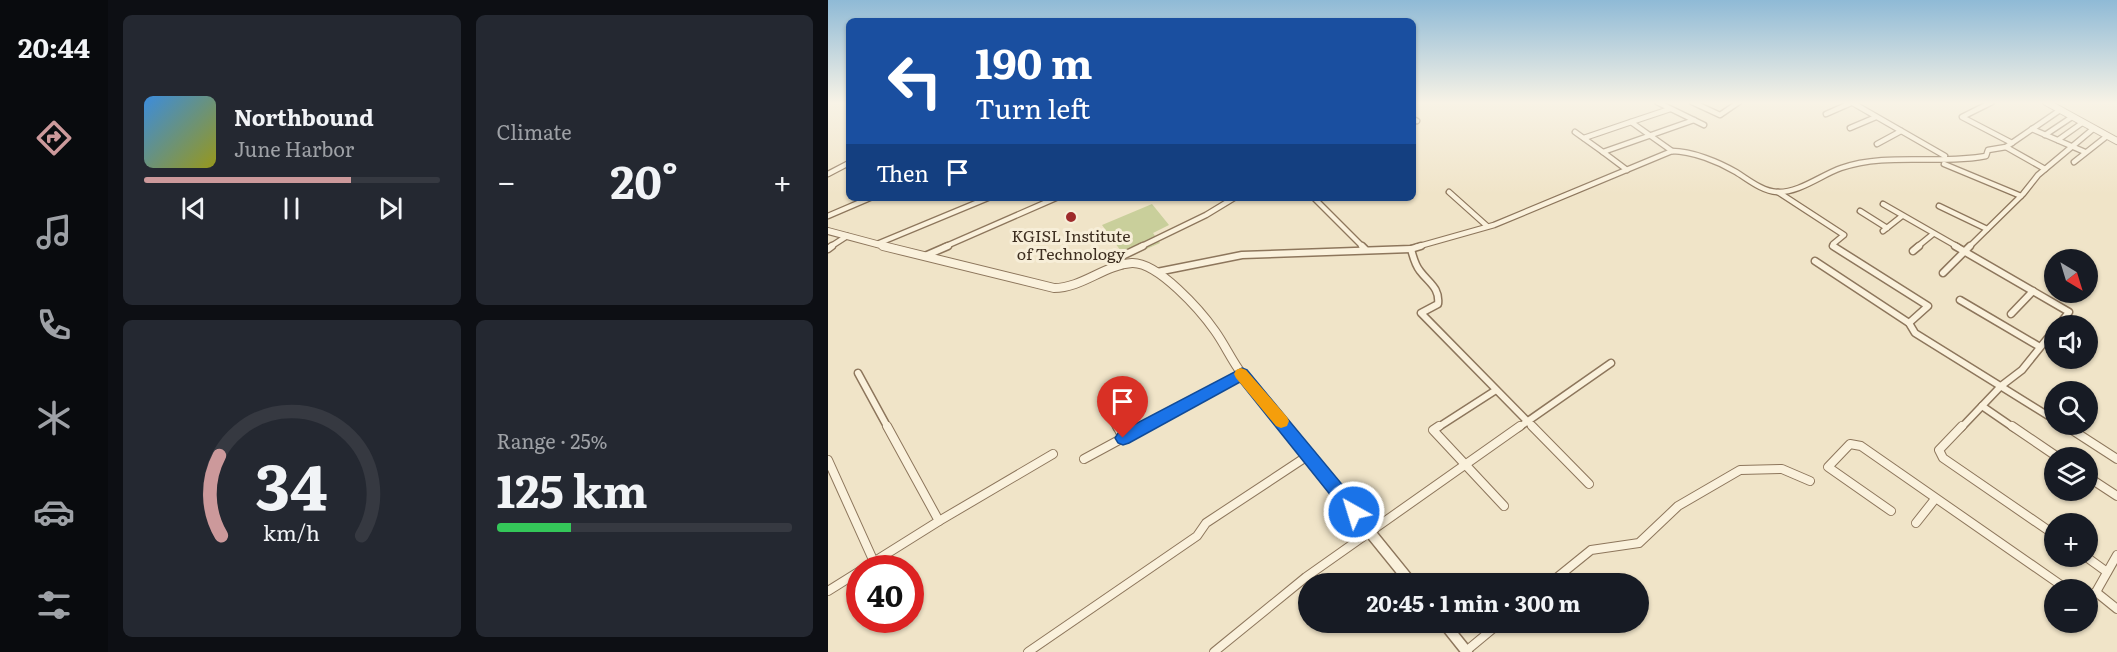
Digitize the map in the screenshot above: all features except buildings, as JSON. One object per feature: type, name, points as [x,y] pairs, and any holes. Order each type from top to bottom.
[{"type":"street","points":[[1576,132],[1627,170]]},
{"type":"street","points":[[1584,138],[1600,132]]},
{"type":"street","points":[[1647,132],[1672,151]]},
{"type":"street","points":[[1603,152],[1661,132]]},
{"type":"street","points":[[1876,144],[1898,132]]},
{"type":"street","points":[[1904,132],[1946,156]]},
{"type":"street","points":[[1992,132],[2012,143]]},
{"type":"street","points":[[1778,192],[1799,186],[1838,169],[1864,162],[1941,162],[1986,156],[1988,150],[2006,147],[2027,132]]},
{"type":"street","points":[[2039,132],[2085,152]]},
{"type":"street","points":[[2045,135],[2049,132]]},
{"type":"street","points":[[2058,140],[2069,132]]},
{"type":"street","points":[[1943,273],[2045,170],[2089,132]]},
{"type":"street","points":[[2100,132],[2117,141]]},
{"type":"street","points":[[2074,162],[2107,136]]},
{"type":"street","points":[[2006,147],[2045,170]]},
{"type":"street","points":[[1157,272],[1242,255],[1411,249],[1487,226],[1672,151],[1683,151],[1778,192],[1844,235],[1833,244],[1833,247],[1928,306],[1909,323]]},
{"type":"street","points":[[1941,162],[2021,196]]},
{"type":"street","points":[[828,174],[846,165]]},
{"type":"street","points":[[1449,192],[1487,226]]},
{"type":"street","points":[[828,216],[863,201]]},
{"type":"street","points":[[877,244],[981,201]]},
{"type":"street","points":[[923,257],[1049,201]]},
{"type":"street","points":[[1122,265],[1118,258],[1206,215],[1229,201]]},
{"type":"street","points":[[1317,201],[1365,249]]},
{"type":"street","points":[[1883,204],[2069,312],[2066,315]]},
{"type":"street","points":[[1939,206],[1987,229]]},
{"type":"street","points":[[1860,211],[1885,229],[1902,216]]},
{"type":"street","points":[[828,231],[923,257],[1066,288],[1122,265],[1135,263],[1157,272],[1197,308],[1215,331],[1242,374],[1403,573]]},
{"type":"street","points":[[1913,251],[1933,234]]},
{"type":"street","points":[[828,249],[847,236]]},
{"type":"street","points":[[1411,249],[1419,269],[1436,285],[1439,298],[1438,304],[1422,313],[1589,484]]},
{"type":"street","points":[[1815,261],[1909,323],[1915,333],[2044,413]]},
{"type":"street","points":[[2011,314],[2033,291]]},
{"type":"street","points":[[1960,300],[2040,347]]},
{"type":"street","points":[[2044,342],[2022,370],[2001,386],[1939,450],[1940,454],[2044,527]]},
{"type":"street","points":[[1214,652],[1306,577],[1369,531],[1611,363]]},
{"type":"street","points":[[858,373],[939,521]]},
{"type":"street","points":[[1084,459],[1242,374]]},
{"type":"street","points":[[1496,390],[1433,430],[1504,506]]},
{"type":"street","points":[[1982,406],[2044,448]]},
{"type":"street","points":[[1109,412],[1123,438]]},
{"type":"street","points":[[2080,435],[2117,459]]},
{"type":"street","points":[[1891,512],[1828,467],[1850,444],[1861,446],[2052,579]]},
{"type":"street","points":[[885,555],[1053,454]]},
{"type":"street","points":[[1028,652],[1197,536],[1206,523],[1309,456]]},
{"type":"street","points":[[828,460],[871,555]]},
{"type":"street","points":[[1563,573],[1591,550],[1639,543],[1678,506],[1740,470],[1782,469],[1810,481]]},
{"type":"street","points":[[2098,484],[2117,496]]},
{"type":"street","points":[[1916,523],[1935,499]]},
{"type":"street","points":[[2098,585],[2116,558]]},
{"type":"street","points":[[2098,565],[2107,572]]},
{"type":"street","points":[[828,591],[846,580]]},
{"type":"street","points":[[2098,598],[2117,609]]},
{"type":"street","points":[[1452,633],[1466,651],[1488,633]]},
{"type":"green space","points":[[1152,204],[1169,225],[1153,233],[1160,243],[1126,258],[1102,225]]},
{"type":"slow traffic","points":[[1241,374],[1281,421]]},
{"type":"place","name":"KGISL Institute of Technology","points":[[1071,217]]},
{"type":"route","points":[[1123,438],[1242,374],[1354,512]]}]
